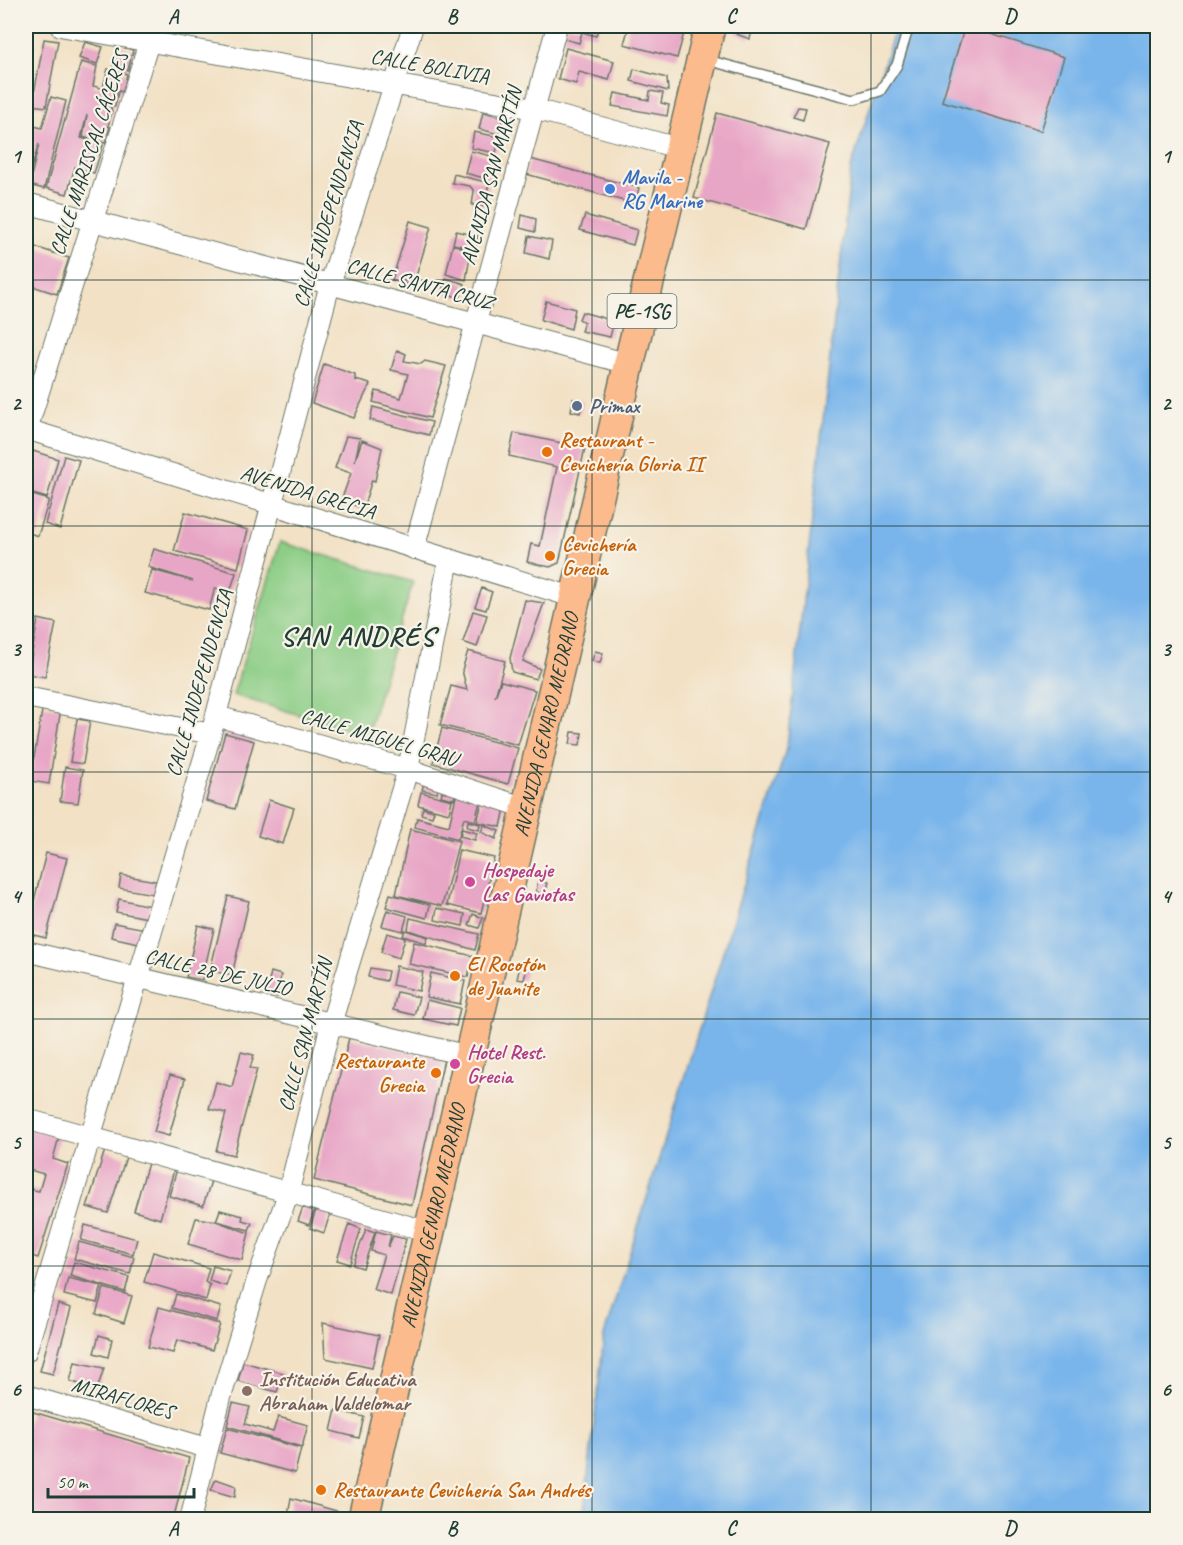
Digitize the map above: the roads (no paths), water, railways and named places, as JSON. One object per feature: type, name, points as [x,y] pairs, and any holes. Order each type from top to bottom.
[{"type":"main road","name":"PE-1SG","points":[[576,598],[710,26]]},
{"type":"main road","name":"AVENIDA GENARO MEDRANO","points":[[363,1520],[576,598]]},
{"type":"street","name":"CALLE BOLIVIA","points":[[60,26],[152,33],[393,83],[534,109],[682,149]]},
{"type":"street","name":"CALLE INDEPENDENCIA","points":[[26,1352],[214,725],[330,284],[413,26]]},
{"type":"street","name":"AVENIDA SAN MARTÍN","points":[[414,549],[558,26]]},
{"type":"street","name":"CALLE MARISCAL CÁCERES","points":[[26,430],[152,33]]},
{"type":"street","name":"CALLE SANTA CRUZ","points":[[26,203],[629,364]]},
{"type":"street","name":"AVENIDA GRECIA","points":[[26,430],[576,598]]},
{"type":"street","name":"CALLE SAN MARTÍN","points":[[190,1520],[207,1448],[257,1280],[288,1194],[331,1024],[408,769],[448,559]]},
{"type":"street","name":"CALLE MIGUEL GRAU","points":[[26,697],[214,725],[408,769],[526,808]]},
{"type":"street","name":"CALLE 28 DE JULIO","points":[[26,951],[469,1056]]},
{"type":"street","points":[[26,1119],[430,1232]]},
{"type":"street","name":"MIRAFLORES","points":[[26,1395],[207,1448]]},
{"type":"lane","points":[[702,59],[854,99],[880,91],[897,65],[909,26]]},
{"type":"water","points":[[896,26],[1157,26],[1157,1519],[583,1520],[604,1336],[787,746],[851,168]]},
{"type":"place","name":"Mavila - RG Marine","points":[[610,189]]},
{"type":"place","name":"Primax","points":[[577,406]]},
{"type":"place","name":"Restaurant - Cevichería Gloria II","points":[[547,452]]},
{"type":"place","name":"Cevichería Grecia","points":[[550,556]]},
{"type":"place","name":"Hospedaje Las Gaviotas","points":[[470,882]]},
{"type":"place","name":"El Rocotón de Juanite","points":[[455,976]]},
{"type":"place","name":"Hotel Rest. Grecia","points":[[455,1064]]},
{"type":"place","name":"Restaurante Grecia","points":[[436,1073]]},
{"type":"place","name":"Institución Educativa Abraham Valdelomar","points":[[247,1391]]},
{"type":"place","name":"Restaurante Cevichería San Andrés","points":[[321,1490]]},
{"type":"district","name":"SAN ANDRÉS","points":[[358,636]]}]
